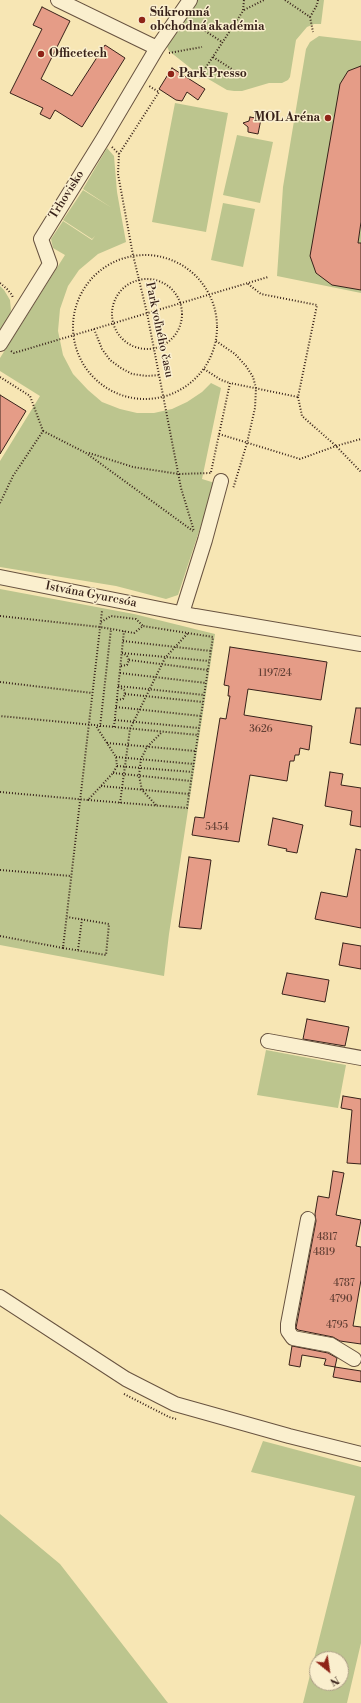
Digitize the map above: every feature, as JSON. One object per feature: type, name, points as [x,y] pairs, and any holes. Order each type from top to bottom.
[{"type":"street","points":[[58,0],[163,52]]},
{"type":"street","name":"Trhovisko","points":[[0,344],[50,264],[41,238],[139,80],[163,52],[188,4]]},
{"type":"street","points":[[182,613],[205,540],[216,477]]},
{"type":"street","name":"Istvána Gyurcsóa","points":[[0,577],[182,613],[361,644]]},
{"type":"street","points":[[268,1041],[361,1058]]},
{"type":"street","points":[[308,1219],[288,1324],[288,1332],[293,1338],[331,1346],[354,1360]]},
{"type":"street","points":[[0,1297],[126,1379],[175,1404],[288,1436],[361,1454]]},
{"type":"path","points":[[243,11],[244,0]]},
{"type":"path","points":[[199,78],[243,11],[264,0]]},
{"type":"path","points":[[284,0],[310,17]]},
{"type":"path","points":[[313,32],[310,17],[317,5],[318,0]]},
{"type":"path","points":[[188,4],[192,24],[222,42]]},
{"type":"path","points":[[163,52],[202,47]]},
{"type":"path","points":[[213,56],[241,75]]},
{"type":"path","points":[[103,139],[119,154],[159,92],[139,80]]},
{"type":"path","name":"Park voľného času","points":[[86,453],[194,531],[178,474],[160,375],[133,255],[118,174],[119,154]]},
{"type":"path","points":[[133,255],[158,255],[182,263],[201,279],[214,301],[218,325],[216,341],[214,350],[204,369],[184,389],[161,398],[138,400],[115,394],[96,381],[81,363],[73,341],[73,318],[79,295],[92,276],[111,262],[133,255]]},
{"type":"path","points":[[0,344],[14,353],[268,277]]},
{"type":"path","points":[[150,278],[161,281],[171,287],[178,296],[180,303],[182,318],[179,329],[173,338],[164,345],[154,349],[140,349],[129,345],[120,338],[112,323],[111,315],[113,303],[119,292],[128,284],[139,279],[150,278]]},
{"type":"path","points":[[247,283],[261,294],[317,306],[298,397],[302,416],[336,446],[361,472]]},
{"type":"path","points":[[94,329],[102,349],[110,360],[121,368],[132,374],[147,376],[160,375]]},
{"type":"path","points":[[216,341],[235,354],[246,366],[253,377],[256,388]]},
{"type":"path","points":[[204,369],[230,383],[298,397]]},
{"type":"path","points":[[0,377],[30,396],[43,431],[86,453],[133,467],[178,474],[216,477],[219,434],[230,383]]},
{"type":"path","points":[[0,503],[13,476],[43,431]]},
{"type":"path","points":[[219,434],[300,459],[361,439]]},
{"type":"path","points":[[63,948],[102,610]]},
{"type":"path","points":[[0,616],[100,627],[134,633],[143,626]]},
{"type":"path","points":[[0,792],[187,808],[213,637],[143,626],[136,619],[111,616],[101,622]]},
{"type":"path","points":[[100,726],[111,629]]},
{"type":"path","points":[[114,728],[124,631]]},
{"type":"path","points":[[120,803],[130,729],[162,664],[188,633]]},
{"type":"path","points":[[124,641],[211,651]]},
{"type":"path","points":[[122,653],[209,661]]},
{"type":"path","points":[[122,653],[127,656],[129,660],[208,670]]},
{"type":"path","points":[[121,666],[127,665],[129,660]]},
{"type":"path","points":[[120,673],[206,683]]},
{"type":"path","points":[[0,682],[92,693]]},
{"type":"path","points":[[118,686],[204,695]]},
{"type":"path","points":[[118,686],[124,690],[125,694]]},
{"type":"path","points":[[125,694],[203,702]]},
{"type":"path","points":[[117,700],[123,699],[125,694]]},
{"type":"path","points":[[116,707],[200,716]]},
{"type":"path","points":[[0,716],[198,735]]},
{"type":"path","points":[[115,720],[199,728]]},
{"type":"path","points":[[88,800],[113,773],[117,766],[116,757],[96,726]]},
{"type":"path","points":[[156,806],[142,790],[139,776],[141,759],[147,747],[162,732]]},
{"type":"path","points":[[108,743],[195,751]]},
{"type":"path","points":[[116,757],[194,764]]},
{"type":"path","points":[[117,766],[192,772]]},
{"type":"path","points":[[113,773],[191,781]]},
{"type":"path","points":[[101,786],[189,794]]},
{"type":"path","points":[[0,870],[72,876]]},
{"type":"path","points":[[0,936],[106,955],[109,924],[67,917]]},
{"type":"path","points":[[78,950],[82,919]]},
{"type":"green space","points":[[195,0],[324,0],[321,24],[314,24],[307,27],[296,40],[290,77],[288,80],[282,83],[269,83],[242,91],[234,91],[227,90],[193,70],[169,51],[166,44]]},
{"type":"green space","name":"MOL Aréna","points":[[319,36],[361,41],[361,293],[277,276],[283,187],[306,49],[310,42]]},
{"type":"green space","points":[[175,103],[228,113],[206,232],[152,222]]},
{"type":"green space","points":[[237,135],[273,142],[260,203],[223,195]]},
{"type":"green space","points":[[107,148],[114,156],[117,192],[126,242],[98,254],[79,270],[68,286],[60,309],[58,331],[63,355],[73,374],[102,402],[120,409],[137,413],[154,413],[172,409],[187,402],[202,392],[211,383],[221,388],[202,479],[215,483],[178,595],[166,599],[116,586],[0,567],[0,461],[40,396],[0,371],[0,358],[65,255],[53,248],[51,239],[63,221],[92,240],[95,236],[92,239],[63,220],[83,190],[112,208],[83,189]]},
{"type":"green space","points":[[223,203],[255,209],[243,267],[211,260]]},
{"type":"green space","points":[[0,286],[10,300],[11,310],[9,321],[0,334]]},
{"type":"green space","points":[[0,589],[134,614],[215,634],[169,934],[164,976],[0,945]]},
{"type":"green space","points":[[266,1050],[346,1065],[338,1108],[257,1095]]},
{"type":"green space","points":[[263,1441],[361,1467],[361,1643],[347,1703],[303,1703],[309,1679],[309,1691],[349,1691],[349,1651],[316,1651],[355,1496],[251,1472]]},
{"type":"green space","points":[[0,1514],[60,1564],[168,1703],[0,1703]]},
{"type":"building","points":[[42,7],[70,21],[41,79],[72,96],[105,45],[125,58],[82,127],[55,110],[50,119],[40,114],[43,108],[10,93],[42,29],[33,25]]},
{"type":"building","points":[[361,66],[361,222],[358,243],[361,243],[361,290],[332,285],[316,273],[310,256],[340,84],[348,71]]},
{"type":"building","points":[[172,68],[205,89],[198,100],[187,92],[182,101],[176,100],[159,89]]},
{"type":"building","points":[[250,117],[261,119],[258,134],[248,132],[248,127],[243,123],[249,121]]},
{"type":"building","points":[[0,395],[26,411],[0,454]]},
{"type":"building","points":[[230,647],[327,662],[321,700],[248,689],[244,715],[312,726],[309,750],[300,748],[299,755],[295,755],[294,761],[290,761],[287,781],[250,775],[239,842],[192,835],[195,817],[204,818],[220,718],[226,719],[230,696],[228,696],[229,686],[224,685]]},
{"type":"building","points":[[356,708],[361,708],[361,745],[350,743]]},
{"type":"building","points":[[330,772],[343,774],[341,785],[361,788],[361,827],[350,825],[352,811],[325,806]]},
{"type":"building","points":[[273,818],[303,825],[297,853],[268,845]]},
{"type":"building","points":[[356,849],[361,850],[361,928],[315,919],[321,892],[347,897]]},
{"type":"building","points":[[189,857],[211,860],[201,929],[179,927]]},
{"type":"building","points":[[343,943],[361,946],[361,969],[339,965]]},
{"type":"building","points":[[287,973],[329,980],[325,1002],[282,994]]},
{"type":"building","points":[[307,1019],[349,1027],[345,1046],[303,1039]]},
{"type":"building","points":[[343,1096],[361,1099],[361,1164],[347,1163],[352,1110],[341,1108]]},
{"type":"building","points":[[333,1171],[344,1173],[336,1215],[361,1220],[356,1246],[361,1247],[361,1280],[353,1326],[361,1327],[361,1344],[340,1341],[333,1337],[298,1330],[296,1328],[316,1221],[315,1214],[318,1196],[329,1198]]},
{"type":"building","points":[[292,1346],[328,1353],[337,1358],[335,1367],[324,1365],[326,1359],[302,1355],[300,1367],[289,1365]]},
{"type":"building","points":[[335,1367],[361,1371],[361,1382],[333,1377]]},
{"type":"place","name":"Súkromná obchodná akadémia","points":[[142,20]]},
{"type":"place","name":"Officetech","points":[[41,54]]},
{"type":"place","name":"Park Presso","points":[[171,74]]},
{"type":"place","name":"MOL Aréna","points":[[328,118]]}]
